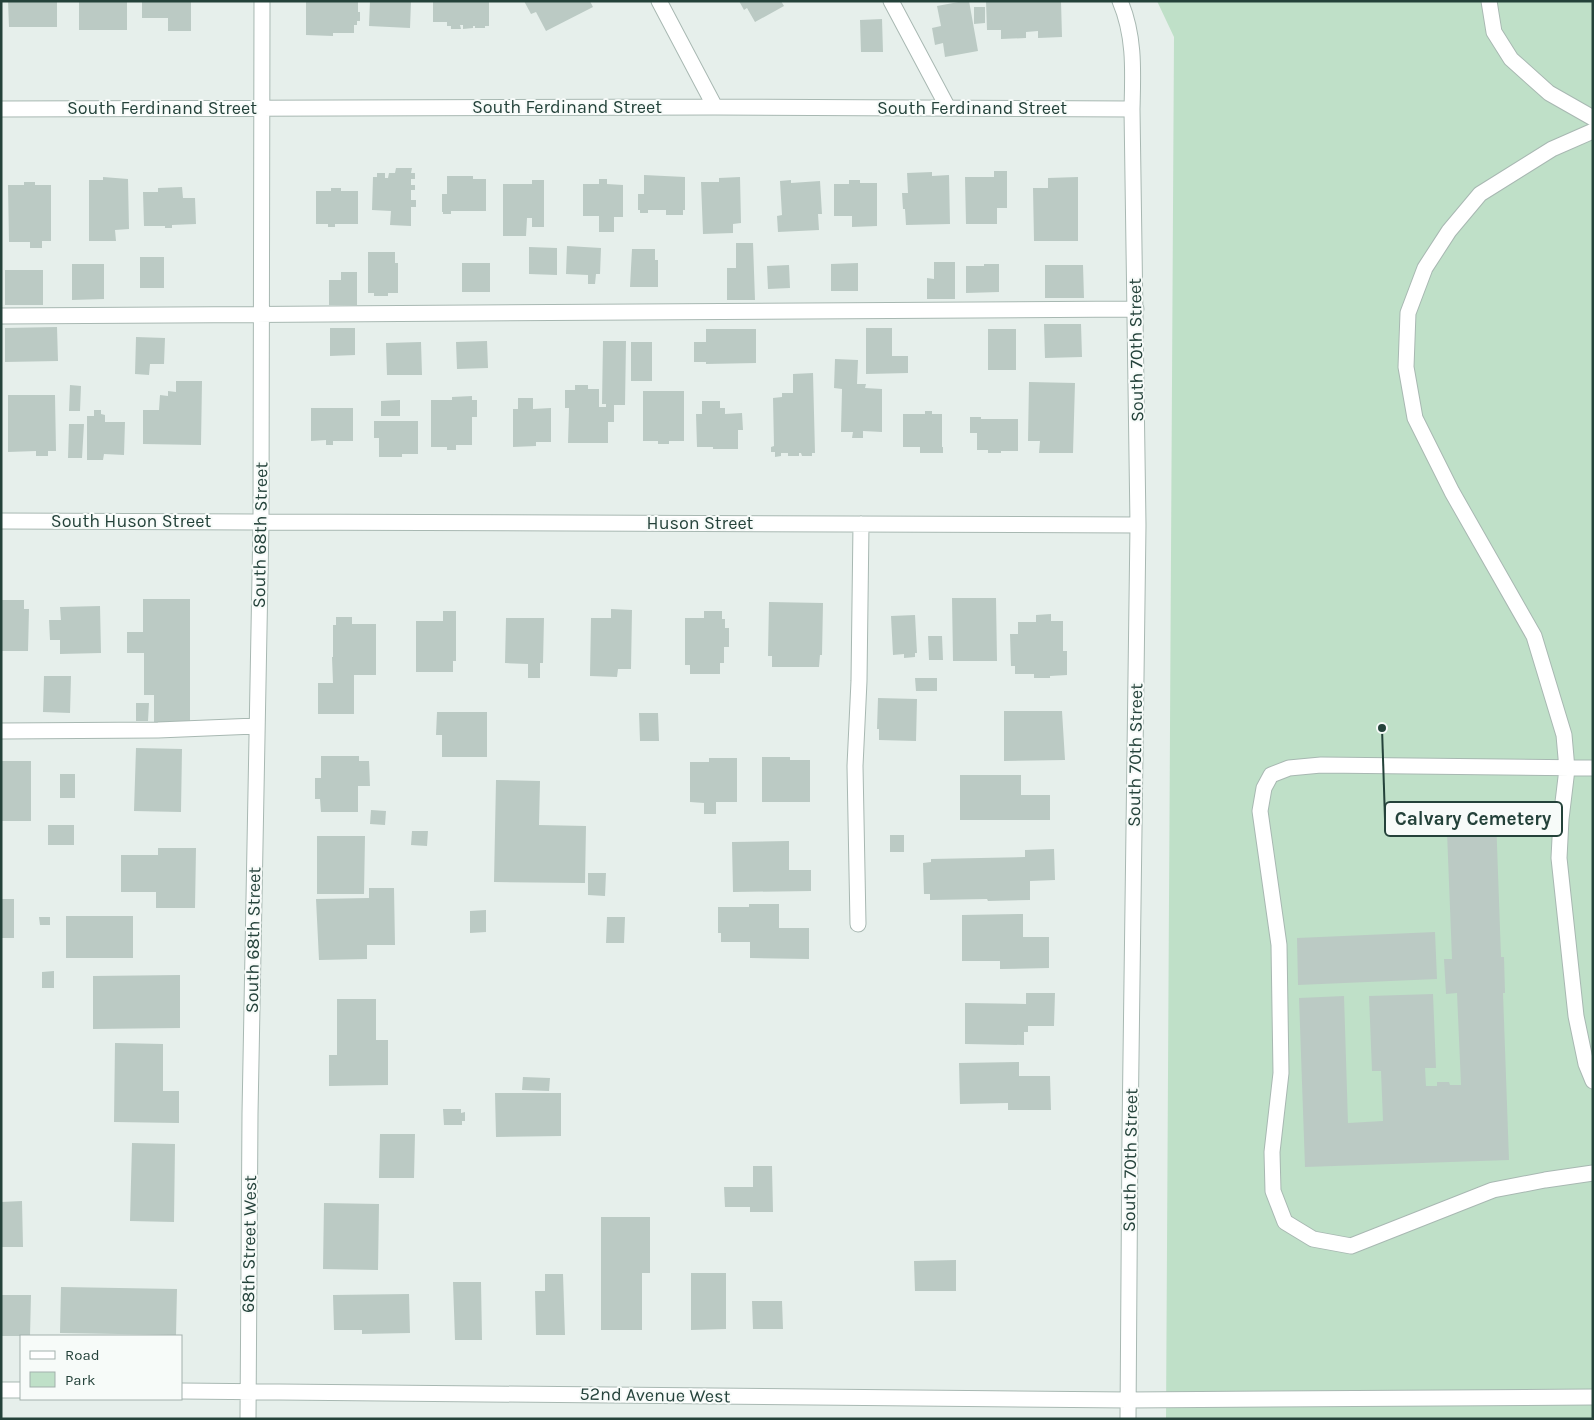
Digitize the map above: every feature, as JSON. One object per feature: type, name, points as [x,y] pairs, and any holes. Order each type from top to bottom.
[{"type":"street","name":"South 68th Street","points":[[251,1069],[261,522],[262,1]]},
{"type":"street","points":[[659,1],[715,107]]},
{"type":"street","points":[[891,1],[948,108]]},
{"type":"street","name":"South 70th Street","points":[[1120,1],[1131,34],[1133,66],[1138,525],[1128,1419]]},
{"type":"street","points":[[1490,1],[1494,32],[1511,59],[1549,93],[1593,118]]},
{"type":"street","name":"South Ferdinand Street","points":[[1,109],[715,107],[1132,109]]},
{"type":"street","points":[[1593,131],[1552,149],[1480,194],[1449,231],[1425,268],[1408,313],[1406,367],[1415,418],[1452,492],[1534,636],[1564,735],[1567,768],[1559,858],[1576,1016],[1586,1064],[1593,1081]]},
{"type":"street","points":[[1,316],[1136,309]]},
{"type":"street","name":"South Huson Street","points":[[1,521],[261,522]]},
{"type":"street","name":"Huson Street","points":[[261,522],[1138,525]]},
{"type":"street","points":[[858,924],[855,766],[859,681],[861,524]]},
{"type":"street","points":[[1,731],[158,730],[257,726]]},
{"type":"street","points":[[1593,768],[1321,765],[1289,768],[1271,775],[1264,788],[1260,812],[1279,944],[1280,1073],[1272,1152],[1273,1191],[1285,1222],[1313,1239],[1351,1246],[1493,1190],[1593,1173]]},
{"type":"street","name":"68th Street West","points":[[248,1419],[251,1069]]},
{"type":"street","points":[[1,1390],[20,1390]]},
{"type":"street","name":"52nd Avenue West","points":[[182,1391],[1128,1400],[1593,1397]]},
{"type":"green space","points":[[1157,1],[1593,1],[1593,1419],[1166,1419],[1174,37]]},
{"type":"building","points":[[8,1],[57,1],[57,27],[9,27]]},
{"type":"building","points":[[79,1],[127,1],[127,30],[79,30]]},
{"type":"building","points":[[142,1],[191,1],[191,31],[168,31],[168,18],[142,18]]},
{"type":"building","points":[[306,1],[358,1],[360,21],[357,21],[357,25],[354,25],[354,33],[333,33],[333,36],[306,35]]},
{"type":"building","points":[[370,1],[411,1],[410,28],[369,26]]},
{"type":"building","points":[[433,1],[489,1],[489,26],[475,28],[473,26],[473,28],[463,29],[463,25],[460,25],[461,29],[451,29],[451,26],[447,26],[447,22],[433,22]]},
{"type":"building","points":[[524,1],[590,1],[593,7],[546,31],[536,12],[531,14]]},
{"type":"building","points":[[739,1],[781,1],[784,6],[755,22],[747,8],[744,10]]},
{"type":"building","points":[[969,1],[978,51],[945,57],[943,43],[935,45],[932,28],[941,26],[937,6]]},
{"type":"building","points":[[986,1],[1061,1],[1062,37],[1038,38],[1038,31],[1026,32],[1026,38],[1001,39],[1001,30],[987,30]]},
{"type":"building","points":[[974,7],[985,7],[985,23],[974,24]]},
{"type":"building","points":[[882,19],[883,52],[861,52],[860,20]]},
{"type":"building","points":[[396,168],[412,168],[411,173],[415,173],[415,179],[411,179],[411,185],[415,185],[415,190],[411,190],[411,200],[416,200],[416,207],[411,207],[411,226],[390,225],[391,211],[372,210],[373,177],[377,177],[377,173],[385,173],[385,178],[388,178],[389,173],[395,173]]},
{"type":"building","points":[[994,171],[1007,171],[1007,208],[997,208],[997,224],[966,224],[965,177],[994,177]]},
{"type":"building","points":[[932,172],[932,176],[949,175],[950,224],[906,225],[902,193],[908,193],[907,173]]},
{"type":"building","points":[[644,175],[685,177],[685,210],[683,210],[683,215],[666,215],[666,210],[648,210],[648,213],[640,213],[640,210],[638,210],[638,194],[644,194]]},
{"type":"building","points":[[447,176],[473,176],[473,179],[486,179],[486,211],[451,211],[451,214],[443,214],[442,194],[447,194]]},
{"type":"building","points":[[103,177],[128,179],[129,229],[115,230],[116,241],[89,241],[89,180],[103,180]]},
{"type":"building","points":[[740,177],[741,223],[733,224],[733,233],[703,234],[701,182],[719,182],[719,178]]},
{"type":"building","points":[[1078,177],[1078,241],[1034,241],[1033,188],[1048,188],[1048,178]]},
{"type":"building","points":[[599,179],[607,179],[607,184],[623,185],[623,217],[614,217],[614,232],[599,232],[599,216],[583,216],[583,184],[599,184]]},
{"type":"building","points":[[532,180],[544,180],[544,227],[532,227],[532,218],[527,218],[526,236],[503,236],[503,184],[532,184]]},
{"type":"building","points":[[791,180],[791,183],[820,181],[822,214],[818,214],[819,230],[778,232],[777,216],[782,215],[780,181]]},
{"type":"building","points":[[849,180],[860,180],[860,183],[877,183],[877,226],[852,227],[852,216],[834,216],[834,184],[849,184]]},
{"type":"building","points":[[24,182],[35,182],[35,185],[51,185],[51,241],[42,241],[42,248],[30,248],[30,242],[9,242],[8,185],[24,185]]},
{"type":"building","points":[[182,187],[183,198],[195,198],[196,224],[172,225],[172,228],[144,226],[143,192],[158,192],[158,188]]},
{"type":"building","points":[[331,188],[341,188],[341,191],[358,191],[358,224],[335,224],[335,227],[328,227],[328,224],[316,224],[316,191],[331,191]]},
{"type":"building","points":[[736,243],[753,243],[755,300],[727,300],[727,268],[736,268]]},
{"type":"building","points":[[567,246],[601,248],[600,274],[596,274],[595,284],[588,284],[588,275],[566,274]]},
{"type":"building","points":[[529,247],[557,248],[557,275],[529,274]]},
{"type":"building","points":[[632,249],[655,249],[655,260],[658,260],[658,287],[630,287]]},
{"type":"building","points":[[368,252],[395,252],[395,263],[398,263],[398,293],[388,293],[388,296],[374,296],[374,293],[368,293]]},
{"type":"building","points":[[140,257],[164,257],[164,288],[140,288]]},
{"type":"building","points":[[934,262],[955,262],[955,299],[927,299],[927,278],[934,279]]},
{"type":"building","points":[[462,263],[490,263],[490,292],[462,292]]},
{"type":"building","points":[[858,263],[858,291],[831,291],[831,264]]},
{"type":"building","points":[[72,264],[104,264],[104,299],[72,300]]},
{"type":"building","points":[[984,264],[999,264],[999,292],[966,293],[966,266],[984,266]]},
{"type":"building","points":[[789,265],[790,288],[768,289],[767,266]]},
{"type":"building","points":[[1045,265],[1083,265],[1084,298],[1045,298]]},
{"type":"building","points":[[5,270],[43,270],[43,305],[5,305]]},
{"type":"building","points":[[341,272],[357,272],[357,305],[329,305],[329,280],[341,280]]},
{"type":"building","points":[[1044,324],[1081,324],[1082,357],[1045,358]]},
{"type":"building","points":[[57,327],[58,361],[5,362],[5,328]]},
{"type":"building","points":[[330,328],[355,328],[355,355],[330,356]]},
{"type":"building","points":[[866,328],[892,328],[892,356],[908,356],[908,373],[866,374]]},
{"type":"building","points":[[706,329],[756,329],[756,363],[706,364],[706,362],[694,362],[694,342],[706,342]]},
{"type":"building","points":[[988,329],[1016,329],[1016,370],[988,370]]},
{"type":"building","points":[[136,337],[165,338],[164,364],[150,364],[149,375],[135,374]]},
{"type":"building","points":[[487,341],[488,368],[457,369],[456,342]]},
{"type":"building","points":[[603,341],[626,341],[625,405],[614,405],[614,422],[608,422],[608,443],[568,443],[569,408],[565,408],[565,390],[575,390],[575,385],[588,385],[588,389],[599,389],[599,407],[606,407],[606,404],[602,404]]},
{"type":"building","points":[[421,342],[422,375],[387,375],[386,343]]},
{"type":"building","points":[[631,342],[652,342],[652,381],[631,381]]},
{"type":"building","points":[[835,359],[858,360],[857,384],[866,384],[865,388],[882,389],[882,432],[863,431],[863,438],[852,438],[853,432],[841,432],[842,389],[834,388]]},
{"type":"building","points":[[813,373],[815,453],[812,453],[812,456],[802,456],[799,453],[799,456],[788,456],[788,453],[781,453],[781,456],[775,457],[775,452],[771,452],[771,447],[774,446],[773,398],[782,397],[782,393],[793,393],[793,374]]},
{"type":"building","points":[[176,381],[202,381],[201,445],[143,444],[143,410],[159,410],[160,395],[168,396],[168,391],[176,392]]},
{"type":"building","points":[[1029,382],[1075,383],[1073,453],[1039,453],[1040,441],[1028,441]]},
{"type":"building","points":[[70,385],[81,386],[80,411],[69,411]]},
{"type":"building","points":[[643,391],[684,391],[684,441],[669,441],[669,444],[658,444],[658,441],[643,441]]},
{"type":"building","points":[[8,395],[55,395],[56,451],[48,451],[48,456],[36,456],[36,451],[8,452]]},
{"type":"building","points":[[472,396],[472,400],[477,400],[477,417],[472,417],[472,445],[456,445],[456,450],[447,450],[447,447],[431,447],[431,400],[452,400],[452,397]]},
{"type":"building","points":[[518,398],[533,398],[533,409],[551,408],[551,442],[536,442],[536,446],[513,447],[513,409],[518,409]]},
{"type":"building","points":[[400,400],[400,416],[381,416],[381,401]]},
{"type":"building","points":[[702,401],[720,401],[720,408],[725,408],[725,414],[742,413],[743,430],[738,430],[738,449],[697,447],[696,414],[702,414]]},
{"type":"building","points":[[311,408],[353,408],[353,441],[333,441],[333,445],[326,445],[326,440],[311,441]]},
{"type":"building","points":[[94,410],[101,410],[101,414],[105,415],[105,422],[125,422],[124,455],[104,454],[103,460],[87,460],[87,416],[94,416]]},
{"type":"building","points":[[925,411],[932,411],[932,414],[942,414],[943,453],[920,453],[920,447],[903,447],[903,414],[925,414]]},
{"type":"building","points":[[970,417],[981,417],[981,419],[1018,419],[1018,451],[988,453],[988,450],[977,450],[977,433],[970,433]]},
{"type":"building","points":[[374,421],[418,421],[418,454],[402,454],[402,457],[379,457],[379,438],[374,438]]},
{"type":"building","points":[[69,424],[84,424],[82,458],[68,458]]},
{"type":"building","points":[[952,598],[996,598],[997,661],[953,661]]},
{"type":"building","points":[[143,599],[190,599],[190,724],[154,724],[154,695],[144,695],[144,653],[127,653],[127,632],[143,632]]},
{"type":"building","points":[[1,600],[24,600],[24,609],[29,609],[28,651],[1,651]]},
{"type":"building","points":[[769,602],[823,603],[822,655],[820,655],[819,667],[772,667],[772,656],[768,656]]},
{"type":"building","points":[[100,606],[101,653],[60,654],[60,640],[50,640],[49,620],[61,620],[60,607]]},
{"type":"building","points":[[611,609],[632,610],[631,669],[618,669],[617,677],[590,676],[591,618],[611,618]]},
{"type":"building","points":[[443,611],[456,611],[456,661],[453,661],[453,672],[416,672],[416,621],[443,621]]},
{"type":"building","points":[[704,611],[722,611],[722,619],[725,619],[725,628],[729,628],[729,647],[724,647],[724,663],[720,663],[720,674],[690,674],[690,665],[685,665],[685,618],[704,618]]},
{"type":"building","points":[[1051,614],[1051,621],[1063,621],[1063,651],[1067,651],[1067,675],[1034,678],[1034,674],[1015,674],[1015,666],[1011,666],[1010,634],[1018,634],[1018,622],[1036,622],[1036,615]]},
{"type":"building","points":[[915,615],[917,653],[915,653],[915,657],[904,658],[904,654],[893,655],[891,616]]},
{"type":"building","points":[[336,617],[352,617],[352,624],[376,624],[376,675],[354,675],[354,714],[318,714],[318,683],[333,683],[333,625],[336,625]]},
{"type":"building","points":[[506,618],[544,618],[543,663],[540,663],[540,678],[528,678],[528,664],[505,663]]},
{"type":"building","points":[[928,636],[942,636],[943,660],[929,660]]},
{"type":"building","points":[[44,676],[71,676],[70,713],[43,712]]},
{"type":"building","points":[[915,678],[937,678],[937,691],[916,691]]},
{"type":"building","points":[[878,698],[917,699],[916,741],[879,740],[879,729],[877,729]]},
{"type":"building","points":[[136,703],[149,703],[148,721],[136,721]]},
{"type":"building","points":[[1004,711],[1062,711],[1065,760],[1004,761]]},
{"type":"building","points":[[437,712],[487,712],[487,757],[442,757],[442,735],[436,735]]},
{"type":"building","points":[[639,713],[658,713],[659,741],[640,741]]},
{"type":"building","points":[[136,748],[182,749],[181,812],[134,811]]},
{"type":"building","points":[[321,756],[359,756],[359,761],[369,761],[370,786],[358,786],[358,812],[321,812],[320,799],[315,799],[315,778],[321,778]]},
{"type":"building","points":[[762,757],[790,757],[790,760],[810,760],[810,802],[762,802]]},
{"type":"building","points":[[709,758],[737,758],[737,802],[716,802],[716,814],[704,814],[704,803],[690,802],[690,762],[709,762]]},
{"type":"building","points":[[1,761],[31,761],[31,821],[1,821]]},
{"type":"building","points":[[60,774],[75,774],[75,798],[60,798]]},
{"type":"building","points":[[960,775],[1021,775],[1021,795],[1050,795],[1050,820],[960,820]]},
{"type":"building","points":[[496,780],[540,781],[539,825],[586,826],[585,883],[494,882]]},
{"type":"building","points":[[371,810],[386,811],[385,825],[370,824]]},
{"type":"building","points":[[1496,817],[1501,957],[1504,957],[1505,993],[1503,993],[1509,1160],[1305,1167],[1299,998],[1344,996],[1348,1123],[1383,1121],[1381,1071],[1372,1071],[1369,996],[1433,994],[1436,1068],[1425,1068],[1426,1086],[1437,1086],[1437,1082],[1461,1085],[1457,993],[1446,994],[1444,959],[1452,959],[1447,832],[1441,832],[1440,819]]},
{"type":"building","points":[[48,825],[74,825],[74,845],[48,845]]},
{"type":"building","points":[[412,831],[428,831],[427,846],[411,845]]},
{"type":"building","points":[[890,835],[904,835],[904,852],[890,852]]},
{"type":"building","points":[[317,836],[365,836],[364,894],[317,894]]},
{"type":"building","points":[[789,841],[789,870],[811,870],[811,891],[733,892],[732,842]]},
{"type":"building","points":[[158,848],[196,848],[195,908],[156,908],[156,892],[121,892],[121,855],[158,855]]},
{"type":"building","points":[[1054,849],[1055,880],[1030,881],[1030,900],[930,900],[930,894],[924,894],[923,863],[931,862],[931,859],[1025,857],[1025,850]]},
{"type":"building","points":[[588,873],[606,873],[605,896],[588,895]]},
{"type":"building","points":[[369,888],[394,888],[395,945],[367,945],[367,959],[319,960],[316,899],[369,898]]},
{"type":"building","points":[[1,899],[14,899],[14,938],[1,938]]},
{"type":"building","points":[[749,904],[779,904],[779,928],[809,928],[809,959],[750,958],[750,942],[721,942],[721,933],[718,933],[718,907],[749,907]]},
{"type":"building","points":[[486,910],[486,932],[470,933],[470,911]]},
{"type":"building","points":[[1023,914],[1023,937],[1049,937],[1049,968],[1000,969],[1000,961],[962,961],[962,915]]},
{"type":"building","points":[[66,916],[133,916],[133,958],[66,958]]},
{"type":"building","points":[[39,917],[50,917],[50,925],[40,925]]},
{"type":"building","points":[[607,917],[625,917],[624,943],[606,943]]},
{"type":"building","points":[[1435,932],[1437,979],[1298,985],[1297,938]]},
{"type":"building","points":[[54,971],[54,988],[42,988],[42,972]]},
{"type":"building","points":[[180,975],[180,1028],[93,1029],[93,976]]},
{"type":"building","points":[[1026,993],[1055,993],[1054,1026],[1028,1026],[1028,1032],[1024,1032],[1024,1045],[965,1044],[965,1003],[1026,1004]]},
{"type":"building","points":[[337,999],[376,999],[376,1040],[388,1040],[388,1085],[329,1086],[329,1055],[337,1055]]},
{"type":"building","points":[[115,1043],[163,1044],[163,1091],[179,1091],[179,1123],[114,1122]]},
{"type":"building","points":[[1019,1062],[1019,1076],[1050,1076],[1051,1110],[1008,1110],[1008,1103],[960,1104],[959,1063]]},
{"type":"building","points":[[523,1077],[550,1078],[549,1091],[522,1090]]},
{"type":"building","points":[[495,1093],[561,1093],[561,1136],[496,1137]]},
{"type":"building","points":[[443,1109],[461,1109],[461,1113],[465,1112],[465,1121],[462,1121],[462,1125],[444,1125]]},
{"type":"building","points":[[380,1134],[415,1134],[414,1178],[379,1178]]},
{"type":"building","points":[[132,1143],[175,1144],[174,1222],[130,1221]]},
{"type":"building","points":[[753,1166],[772,1166],[773,1212],[750,1212],[750,1207],[725,1207],[724,1187],[753,1187]]},
{"type":"building","points":[[22,1201],[23,1247],[1,1247],[1,1202]]},
{"type":"building","points":[[324,1203],[379,1204],[378,1270],[323,1269]]},
{"type":"building","points":[[601,1217],[650,1217],[650,1273],[642,1273],[642,1330],[601,1330]]},
{"type":"building","points":[[956,1260],[956,1291],[915,1291],[914,1261]]},
{"type":"building","points":[[691,1273],[726,1273],[726,1329],[691,1330]]},
{"type":"building","points":[[545,1274],[563,1274],[565,1335],[536,1335],[535,1291],[545,1291]]},
{"type":"building","points":[[453,1282],[481,1282],[482,1340],[455,1340]]},
{"type":"building","points":[[61,1287],[177,1289],[176,1335],[60,1333]]},
{"type":"building","points":[[409,1294],[410,1333],[362,1334],[362,1330],[334,1330],[333,1295]]},
{"type":"building","points":[[1,1295],[31,1295],[30,1335],[1,1336]]},
{"type":"building","points":[[752,1301],[782,1301],[783,1329],[753,1329]]},
{"type":"place","name":"Calvary Cemetery","points":[[1382,728]]}]
